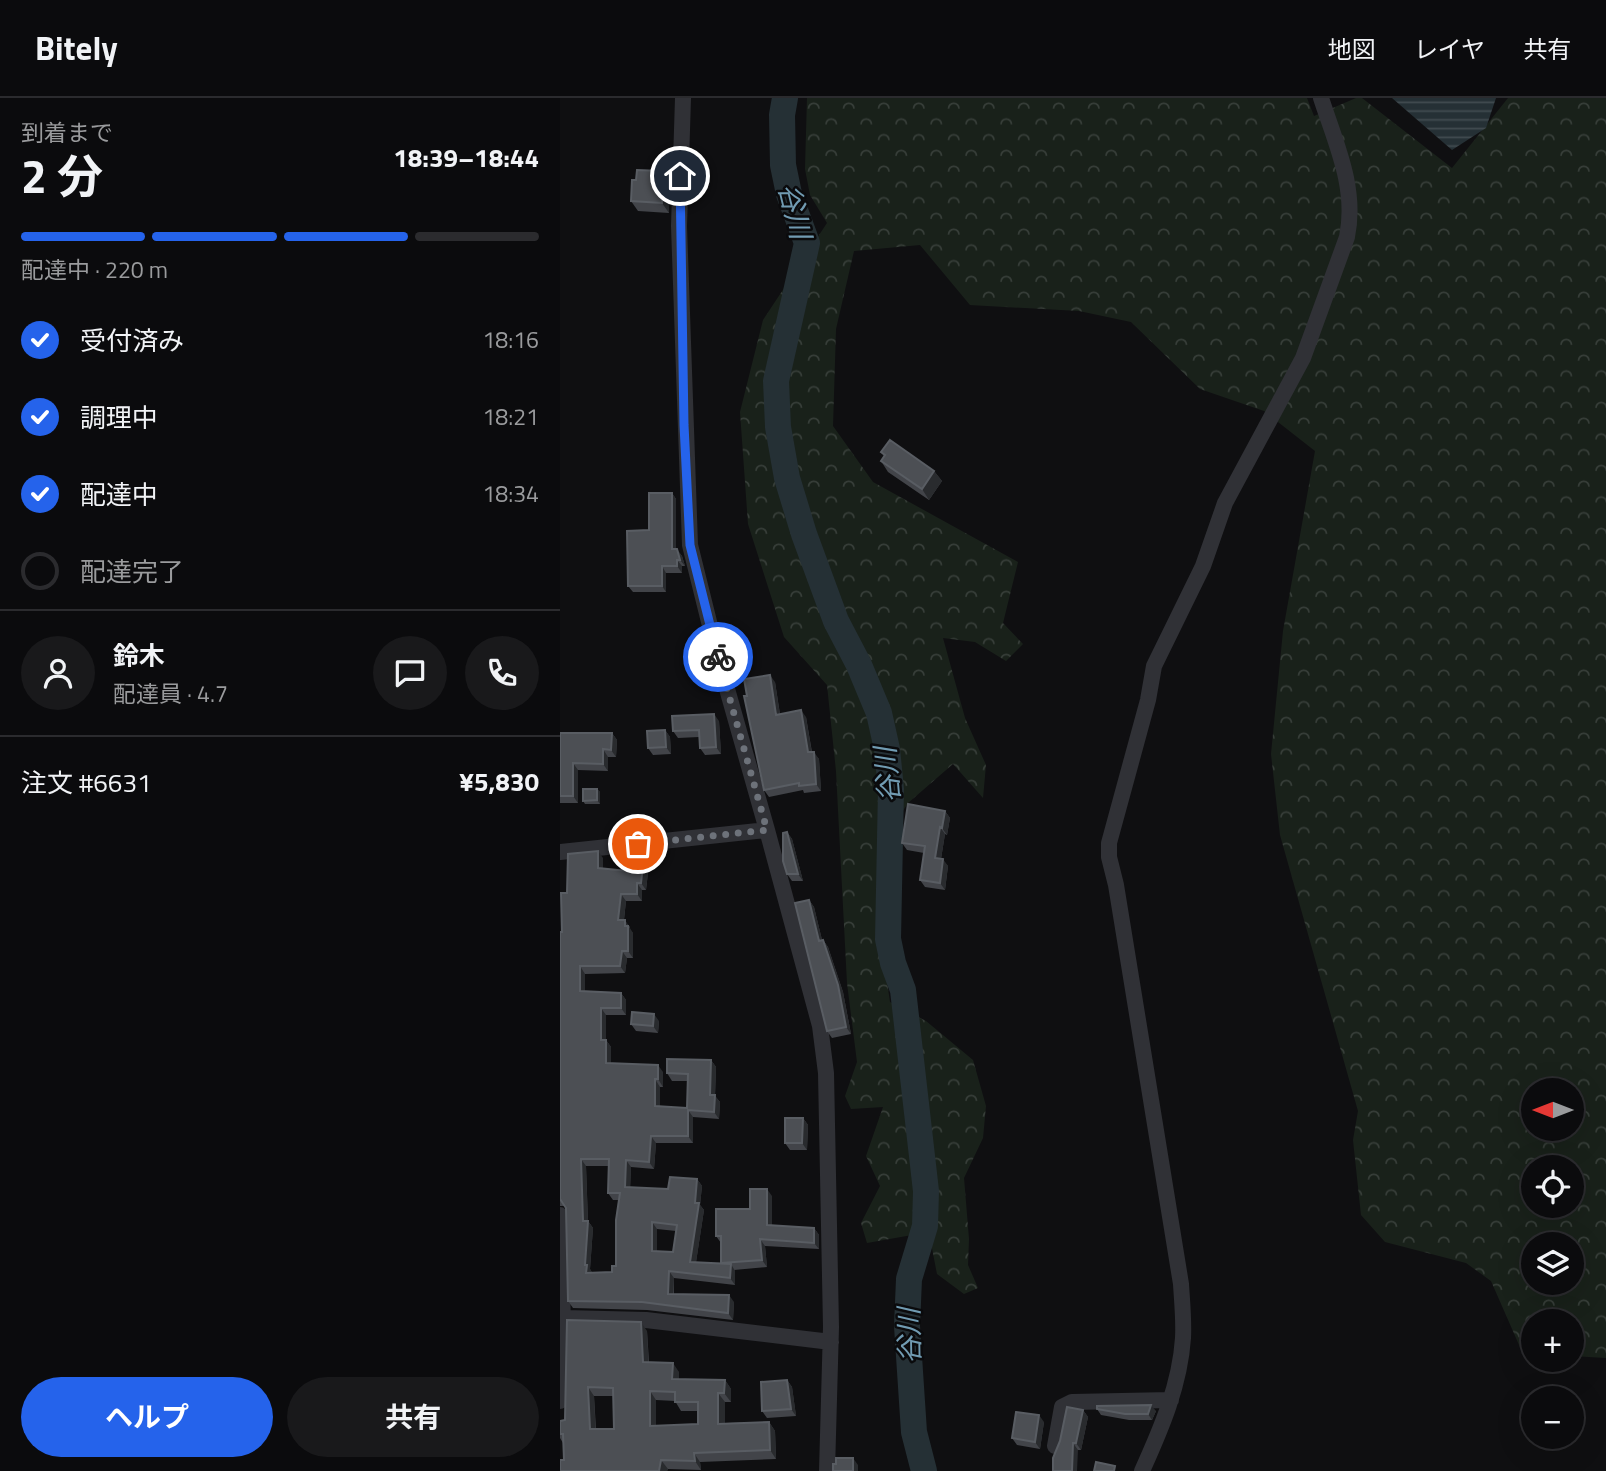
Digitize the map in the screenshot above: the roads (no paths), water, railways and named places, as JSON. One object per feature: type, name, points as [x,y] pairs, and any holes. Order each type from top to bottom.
[{"type":"street","points":[[683,98],[680,239],[690,545],[716,650],[820,1026],[826,1086],[831,1342],[827,1471]]},
{"type":"street","points":[[1142,1471],[1162,1429],[1171,1400],[1183,1336],[1181,1284],[1110,857],[1110,843],[1148,700],[1154,666],[1203,566],[1225,503],[1303,358],[1347,237],[1351,216],[1349,185],[1321,98]]},
{"type":"street","points":[[560,852],[767,830]]},
{"type":"street","points":[[560,1215],[561,1295],[564,1318],[560,1401]]},
{"type":"street","points":[[564,1318],[646,1320],[831,1342]]},
{"type":"street","points":[[1055,1447],[1062,1407],[1072,1402],[1171,1400]]},
{"type":"waterway","name":"谷川","points":[[785,98],[782,115],[783,165],[789,194],[807,243],[776,381],[778,427],[787,478],[804,534],[836,621],[859,665],[879,713],[887,749],[891,789],[888,939],[903,990],[926,1191],[925,1226],[909,1279],[907,1326],[914,1432],[924,1471]]}]
